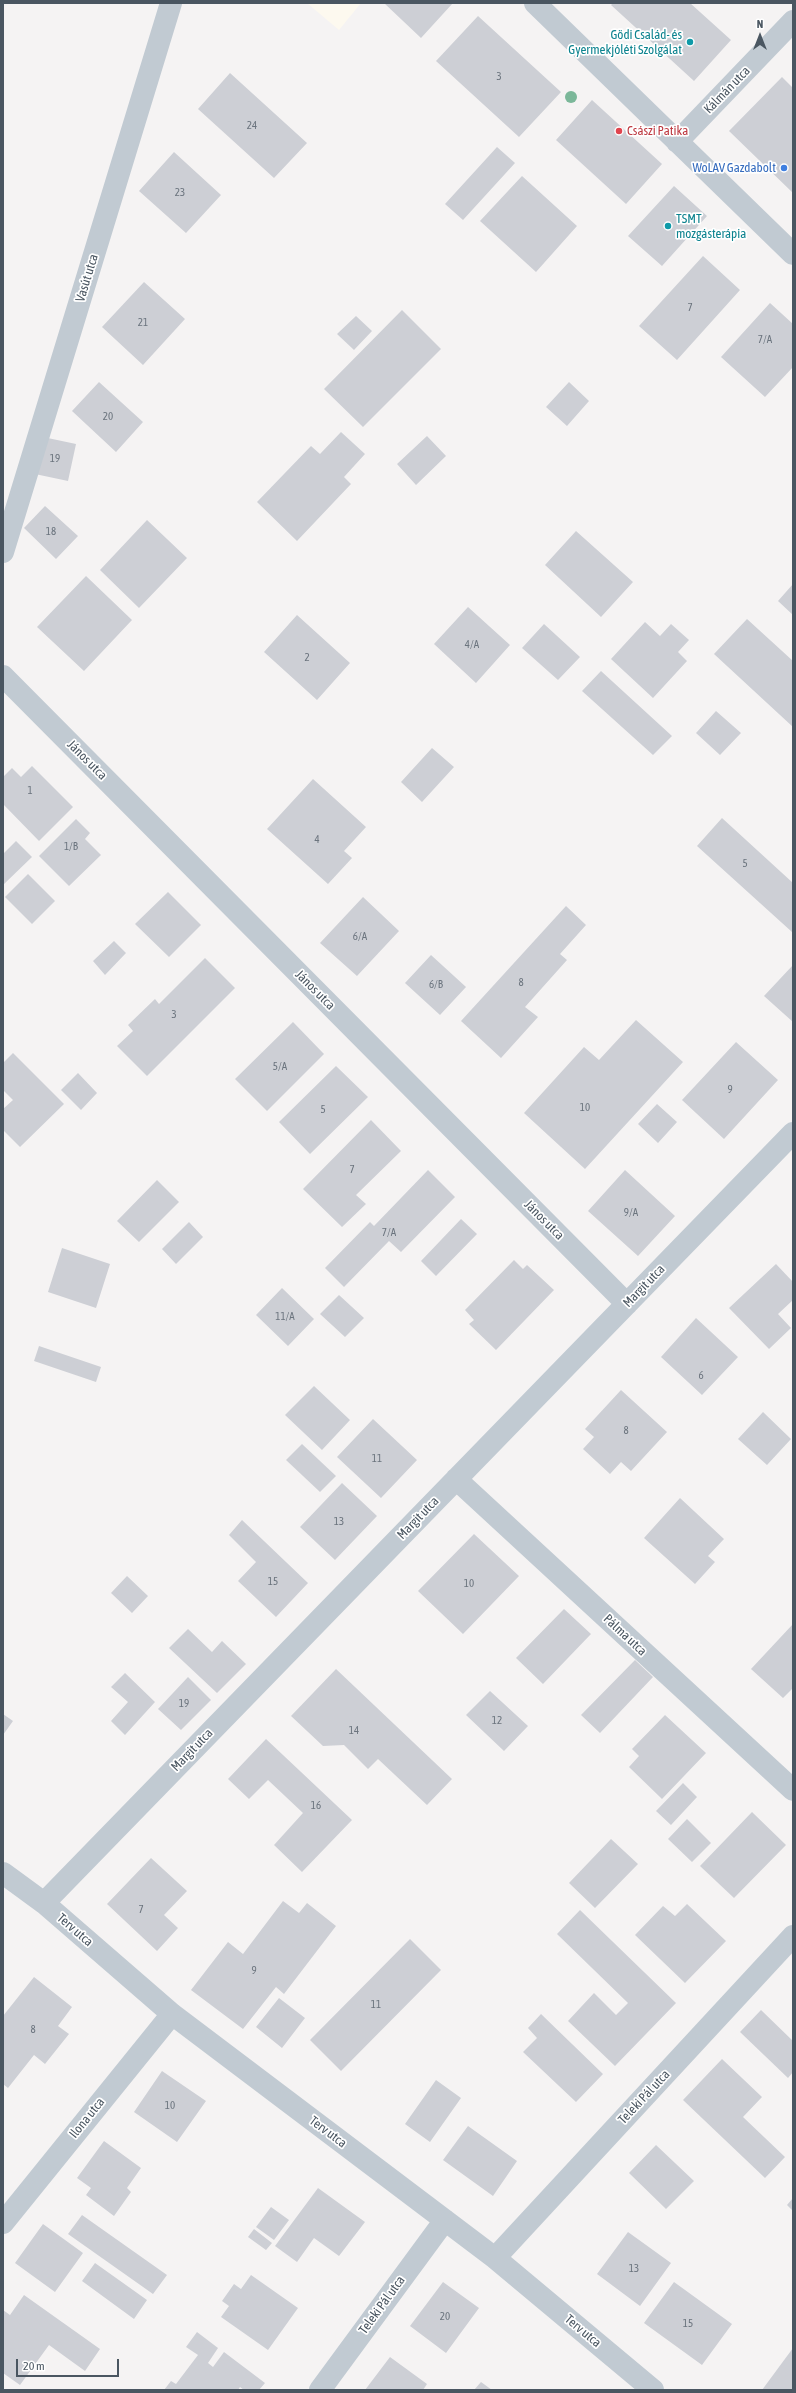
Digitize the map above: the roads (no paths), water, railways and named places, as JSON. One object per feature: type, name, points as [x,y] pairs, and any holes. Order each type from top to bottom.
[{"type":"street","name":"Vasút utca","points":[[3,552],[171,3]]},
{"type":"street","points":[[535,3],[793,254]]},
{"type":"street","name":"Kálmán utca","points":[[677,142],[793,20]]},
{"type":"street","name":"János utca","points":[[3,676],[627,1304]]},
{"type":"street","name":"Margit utca","points":[[44,1903],[793,1133]]},
{"type":"street","name":"Pálma utca","points":[[456,1479],[793,1790]]},
{"type":"street","name":"Terv utca","points":[[3,1873],[44,1903],[172,2014],[496,2258],[653,2390]]},
{"type":"street","name":"Teleki Pál utca","points":[[496,2258],[793,1936]]},
{"type":"street","name":"Ilona utca","points":[[3,2223],[172,2014]]},
{"type":"street","name":"Teleki Pál utca","points":[[320,2390],[445,2220]]},
{"type":"place","name":"Gödi Család- és Gyermekjóléti Szolgálat","points":[[690,42]]},
{"type":"place","name":"Császi Patika","points":[[619,131]]},
{"type":"place","name":"WoLAV Gazdabolt","points":[[784,168]]},
{"type":"place","name":"TSMT mozgásterápia","points":[[668,226]]}]
